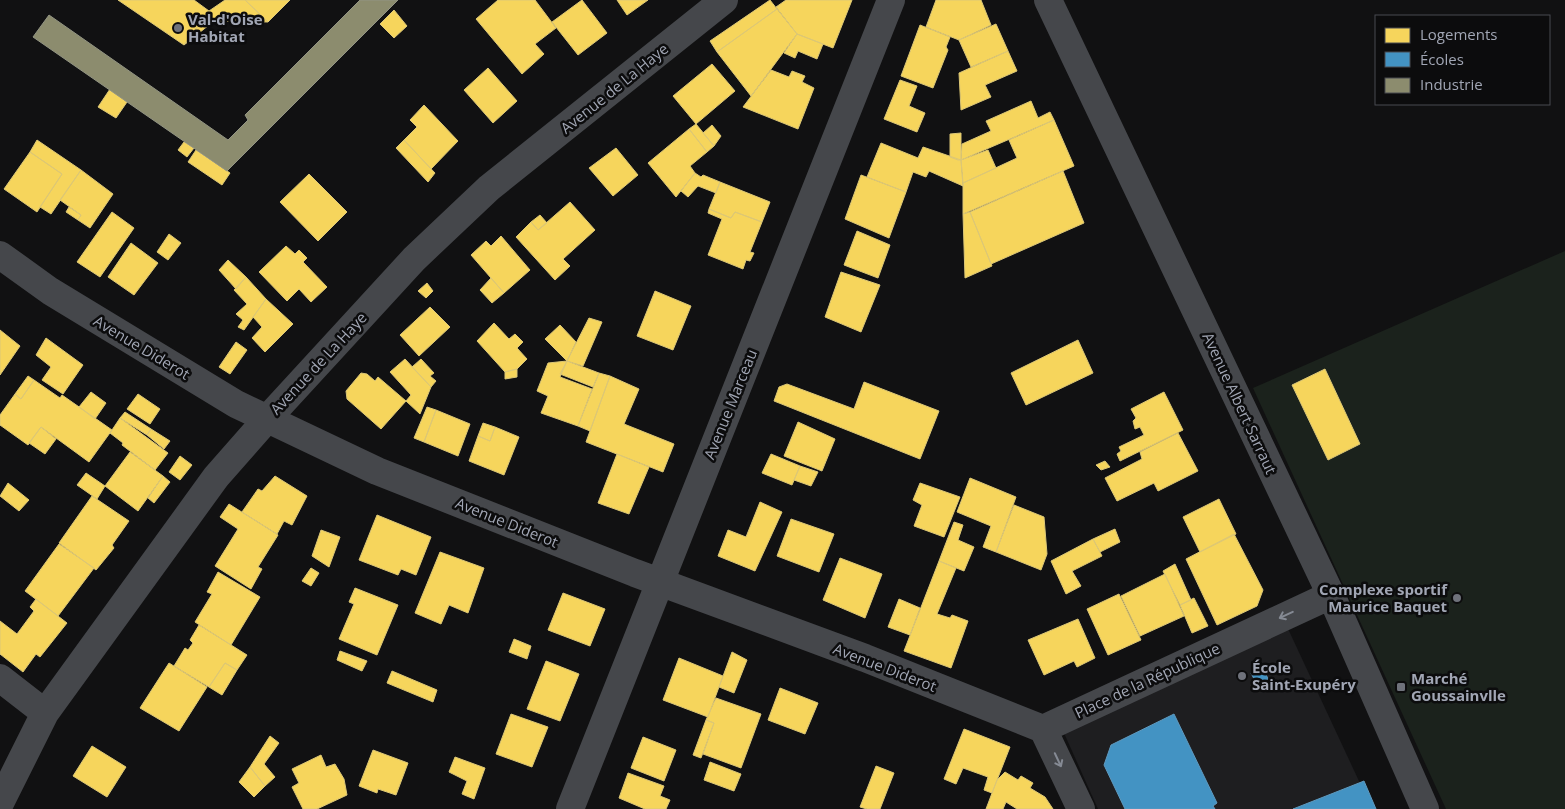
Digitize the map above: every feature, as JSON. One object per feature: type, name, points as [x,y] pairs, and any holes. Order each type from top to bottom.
[{"type":"street","name":"Avenue de La Haye","points":[[0,803],[45,713],[216,477],[267,419],[414,259],[489,188],[724,0]]},
{"type":"street","name":"Avenue Marceau","points":[[570,809],[891,0]]},
{"type":"street","name":"Avenue Albert Sarraut","points":[[1048,0],[1331,595],[1425,809]]},
{"type":"street","name":"Avenue Diderot","points":[[0,255],[50,291],[236,404],[377,471],[660,582],[865,658],[1043,729]]},
{"type":"street","name":"Place de la République","points":[[1043,729],[1331,595]]},
{"type":"street","points":[[0,678],[45,713]]},
{"type":"street","points":[[1043,729],[1081,809]]},
{"type":"shaded area","name":"Complexe sportif Maurice Baquet","points":[[1565,251],[1565,809],[1446,809],[1253,388]]},
{"type":"shaded area","name":"École Saint-Exupéry","points":[[1283,618],[1372,809],[1098,809],[1064,733]]},
{"type":"building: Logements","name":"Val-d'Oise Habitat","points":[[118,0],[194,0],[209,11],[184,45]]},
{"type":"building: Logements","points":[[225,0],[245,0],[268,22],[214,21],[184,45],[209,11]]},
{"type":"building: Logements","name":"Val-d'Oise Habitat","points":[[245,0],[290,0],[268,22]]},
{"type":"building: Logements","points":[[498,0],[535,0],[556,28],[535,44],[544,54],[522,74],[476,19]]},
{"type":"building: Logements","points":[[582,0],[607,33],[578,55],[552,22]]},
{"type":"building: Logements","points":[[617,0],[648,0],[627,15]]},
{"type":"building: Logements","points":[[770,0],[777,9],[717,52],[710,41]]},
{"type":"building: Logements","points":[[786,0],[852,0],[833,48],[797,34],[776,7]]},
{"type":"building: Logements","points":[[936,0],[981,0],[991,25],[959,40],[926,27]]},
{"type":"building: Logements","points":[[777,9],[797,34],[751,96],[717,52]]},
{"type":"building: Logements","points":[[394,10],[407,26],[394,38],[380,24]]},
{"type":"building: Logements","points":[[996,24],[1008,51],[971,67],[959,40]]},
{"type":"building: Logements","points":[[920,25],[950,37],[946,47],[948,50],[933,88],[901,76]]},
{"type":"building: Logements","points":[[797,34],[823,44],[817,59],[798,51],[795,58],[784,53]]},
{"type":"building: Logements","points":[[1008,51],[1017,71],[985,85],[991,97],[961,110],[959,73]]},
{"type":"building: Logements","points":[[712,64],[735,91],[696,124],[673,96]]},
{"type":"building: Logements","points":[[488,68],[517,101],[493,123],[464,90]]},
{"type":"building: Logements","points":[[771,70],[789,77],[792,71],[805,76],[802,82],[814,88],[798,129],[743,107]]},
{"type":"building: Logements","points":[[900,80],[917,86],[909,106],[925,113],[917,132],[884,119]]},
{"type":"building: Logements","points":[[110,89],[127,102],[116,118],[98,107]]},
{"type":"building: Logements","points":[[1031,101],[1038,118],[1050,112],[1054,120],[961,160],[962,144],[991,131],[986,121]]},
{"type":"building: Logements","points":[[424,105],[458,141],[431,169],[404,140],[417,127],[410,120]]},
{"type":"building: Logements","points":[[1054,120],[1074,166],[963,214],[963,183],[1017,158],[1009,140]]},
{"type":"building: Logements","points":[[696,124],[714,146],[707,152],[689,129]]},
{"type":"building: Logements","points":[[712,125],[721,136],[714,146],[703,133]]},
{"type":"building: Logements","points":[[689,129],[707,152],[690,166],[695,173],[676,197],[648,163]]},
{"type":"building: Logements","points":[[961,133],[961,160],[958,160],[950,157],[950,134]]},
{"type":"building: Logements","points":[[37,140],[81,170],[51,214],[40,207],[62,174],[30,152]]},
{"type":"building: Logements","points":[[404,140],[435,173],[428,182],[396,148]]},
{"type":"building: Logements","points":[[184,142],[194,148],[187,157],[178,150]]},
{"type":"building: Logements","points":[[881,143],[918,158],[923,147],[961,160],[963,186],[929,171],[926,177],[913,172],[906,192],[867,177]]},
{"type":"building: Logements","points":[[616,148],[638,175],[613,196],[589,168]]},
{"type":"building: Logements","points":[[196,150],[230,173],[222,185],[188,162]]},
{"type":"building: Logements","points":[[988,150],[996,168],[963,183],[961,160]]},
{"type":"building: Logements","points":[[30,152],[62,174],[37,212],[4,189]]},
{"type":"building: Logements","points":[[81,170],[113,194],[90,228],[78,220],[81,215],[60,200]]},
{"type":"building: Logements","points":[[1063,171],[1084,223],[991,264],[970,212]]},
{"type":"building: Logements","points":[[695,173],[701,177],[703,175],[720,182],[716,193],[698,186],[688,197],[681,191]]},
{"type":"building: Logements","points":[[309,174],[347,212],[318,241],[280,202]]},
{"type":"building: Logements","points":[[861,175],[906,192],[889,238],[845,219]]},
{"type":"building: Logements","points":[[720,182],[770,202],[762,222],[735,212],[731,218],[709,209]]},
{"type":"building: Logements","points":[[570,202],[595,230],[563,259],[570,266],[555,280],[516,237],[531,222],[538,230]]},
{"type":"building: Logements","points":[[69,207],[81,215],[78,220],[66,212]]},
{"type":"building: Logements","points":[[709,209],[731,218],[735,212],[762,222],[750,252],[754,253],[750,261],[746,260],[743,269],[708,255],[722,219],[708,213]]},
{"type":"building: Logements","points":[[112,212],[134,228],[100,277],[77,262]]},
{"type":"building: Logements","points":[[970,212],[992,266],[965,278],[963,214]]},
{"type":"building: Logements","points":[[540,215],[547,223],[538,230],[531,222]]},
{"type":"building: Logements","points":[[857,231],[890,245],[878,278],[844,265]]},
{"type":"building: Logements","points":[[169,234],[181,243],[168,260],[157,252]]},
{"type":"building: Logements","points":[[501,236],[530,270],[504,293],[471,255],[486,241],[491,246]]},
{"type":"building: Logements","points":[[131,243],[158,263],[134,295],[108,277]]},
{"type":"building: Logements","points":[[286,246],[295,254],[299,250],[307,258],[303,262],[327,287],[311,302],[299,289],[287,301],[259,272]]},
{"type":"building: Logements","points":[[228,260],[246,277],[236,289],[219,270]]},
{"type":"building: Logements","points":[[841,272],[880,285],[861,332],[825,317]]},
{"type":"building: Logements","points":[[246,277],[266,299],[244,330],[238,327],[243,320],[236,314],[247,304],[234,290]]},
{"type":"building: Logements","points":[[491,278],[504,293],[492,303],[480,290]]},
{"type":"building: Logements","points":[[427,283],[433,291],[426,298],[418,291]]},
{"type":"building: Logements","points":[[655,291],[691,306],[673,350],[637,336]]},
{"type":"building: Logements","points":[[266,299],[293,324],[265,352],[252,338],[262,327],[253,317]]},
{"type":"building: Logements","points":[[430,307],[450,327],[419,356],[400,335]]},
{"type":"building: Logements","points":[[589,318],[602,322],[583,366],[567,361]]},
{"type":"building: Logements","points":[[494,323],[509,339],[515,334],[523,342],[517,348],[527,359],[517,369],[505,372],[477,341]]},
{"type":"building: Logements","points":[[560,325],[576,342],[567,361],[545,339]]},
{"type":"building: Logements","points":[[0,330],[20,346],[0,375]]},
{"type":"building: Logements","points":[[46,338],[83,365],[63,394],[42,380],[51,367],[36,355]]},
{"type":"building: Logements","points":[[1078,340],[1093,373],[1026,405],[1011,373]]},
{"type":"building: Logements","points":[[236,342],[247,350],[230,374],[219,367]]},
{"type":"building: Logements","points":[[405,359],[431,387],[420,414],[406,401],[411,395],[390,372]]},
{"type":"building: Logements","points":[[421,359],[434,373],[430,376],[436,381],[431,387],[412,367]]},
{"type":"building: Logements","points":[[567,361],[599,373],[593,387],[560,374]]},
{"type":"building: Logements","points":[[567,361],[560,377],[592,389],[578,426],[541,413],[548,396],[537,391],[548,363]]},
{"type":"building: Logements","points":[[517,369],[517,377],[505,379],[505,372]]},
{"type":"building: Logements","points":[[1325,369],[1360,444],[1328,460],[1292,385]]},
{"type":"building: Logements","points":[[361,373],[367,374],[375,381],[378,377],[406,401],[381,429],[347,399],[346,391]]},
{"type":"building: Logements","points":[[599,373],[610,376],[590,431],[578,426]]},
{"type":"building: Logements","points":[[28,376],[34,380],[21,399],[15,394]]},
{"type":"building: Logements","points":[[610,376],[639,389],[624,424],[674,444],[663,472],[586,442]]},
{"type":"building: Logements","points":[[34,380],[60,398],[62,395],[112,430],[89,462],[41,427],[28,445],[0,425],[0,415],[15,394],[21,399]]},
{"type":"building: Logements","points":[[864,382],[939,411],[920,459],[774,401],[779,387],[787,384],[854,409]]},
{"type":"building: Logements","points":[[91,392],[106,403],[95,419],[79,407]]},
{"type":"building: Logements","points":[[1164,392],[1183,430],[1120,461],[1117,454],[1121,451],[1119,447],[1144,435],[1140,427],[1135,429],[1133,421],[1136,418],[1131,409]]},
{"type":"building: Logements","points":[[138,394],[160,409],[150,424],[127,409]]},
{"type":"building: Logements","points":[[427,407],[436,410],[424,442],[414,438]]},
{"type":"building: Logements","points":[[436,410],[470,424],[458,456],[424,442]]},
{"type":"building: Logements","points":[[125,412],[151,429],[147,435],[120,418]]},
{"type":"building: Logements","points":[[120,418],[168,453],[155,470],[122,445],[123,443],[110,433]]},
{"type":"building: Logements","points":[[798,422],[835,439],[822,471],[784,456]]},
{"type":"building: Logements","points":[[483,423],[495,427],[490,441],[478,436]]},
{"type":"building: Logements","points":[[41,427],[56,439],[45,454],[29,443]]},
{"type":"building: Logements","points":[[495,427],[519,437],[504,475],[469,461],[478,436],[490,441]]},
{"type":"building: Logements","points":[[151,429],[170,441],[164,449],[147,435]]},
{"type":"building: Logements","points":[[1178,433],[1198,471],[1158,491],[1154,483],[1117,501],[1105,478],[1142,459],[1140,452]]},
{"type":"building: Logements","points":[[130,452],[163,476],[138,511],[105,486]]},
{"type":"building: Logements","points":[[617,454],[649,467],[629,514],[598,503]]},
{"type":"building: Logements","points":[[771,454],[800,466],[792,485],[762,473]]},
{"type":"building: Logements","points":[[180,456],[192,465],[180,480],[169,472]]},
{"type":"building: Logements","points":[[1105,461],[1110,467],[1101,470],[1096,465]]},
{"type":"building: Logements","points":[[800,466],[818,472],[811,486],[794,480]]},
{"type":"building: Logements","points":[[86,473],[105,486],[97,499],[77,485]]},
{"type":"building: Logements","points":[[163,476],[170,482],[154,503],[148,498]]},
{"type":"building: Logements","points":[[275,476],[307,496],[292,525],[284,521],[277,534],[242,512],[258,489],[262,491]]},
{"type":"building: Logements","points":[[970,478],[1016,497],[996,552],[983,547],[991,526],[957,512]]},
{"type":"building: Logements","points":[[8,483],[29,500],[19,511],[0,496]]},
{"type":"building: Logements","points":[[920,483],[960,497],[944,537],[914,526],[922,505],[913,500]]},
{"type":"building: Logements","points":[[92,496],[129,521],[112,545],[114,548],[96,570],[59,543]]},
{"type":"building: Logements","points":[[1219,499],[1236,534],[1200,552],[1183,517]]},
{"type":"building: Logements","points":[[760,502],[782,512],[755,571],[718,556],[728,530],[746,537]]},
{"type":"building: Logements","points":[[229,504],[278,535],[258,567],[262,569],[251,589],[215,566],[238,529],[220,517]]},
{"type":"building: Logements","points":[[1014,505],[1044,517],[1047,554],[1041,570],[996,552]]},
{"type":"building: Logements","points":[[377,515],[431,537],[416,575],[401,569],[398,575],[359,560]]},
{"type":"building: Logements","points":[[791,519],[834,534],[819,572],[777,556]]},
{"type":"building: Logements","points":[[954,522],[963,525],[958,540],[974,547],[964,571],[939,561]]},
{"type":"building: Logements","points":[[1115,529],[1120,542],[1100,552],[1093,539]]},
{"type":"building: Logements","points":[[321,530],[340,537],[329,567],[312,556]]},
{"type":"building: Logements","points":[[1234,534],[1263,590],[1257,606],[1217,625],[1186,559]]},
{"type":"building: Logements","points":[[1093,539],[1102,556],[1072,571],[1081,586],[1066,594],[1051,561]]},
{"type":"building: Logements","points":[[59,544],[94,568],[58,616],[25,591]]},
{"type":"building: Logements","points":[[440,552],[484,568],[468,613],[449,605],[441,624],[415,613]]},
{"type":"building: Logements","points":[[840,558],[882,574],[865,618],[823,600]]},
{"type":"building: Logements","points":[[939,561],[956,568],[937,614],[950,618],[952,615],[968,621],[951,668],[904,651]]},
{"type":"building: Logements","points":[[1175,564],[1191,600],[1180,605],[1163,571]]},
{"type":"building: Logements","points":[[311,568],[319,573],[311,586],[302,581]]},
{"type":"building: Logements","points":[[218,572],[260,597],[231,645],[195,622],[212,594],[207,592]]},
{"type":"building: Logements","points":[[1165,574],[1184,616],[1140,636],[1121,596]]},
{"type":"building: Logements","points":[[355,588],[398,605],[377,655],[339,639],[354,604],[349,602]]},
{"type":"building: Logements","points":[[563,593],[605,609],[590,646],[548,630]]},
{"type":"building: Logements","points":[[1119,594],[1141,640],[1108,655],[1087,609]]},
{"type":"building: Logements","points":[[1194,598],[1208,626],[1192,633],[1180,605]]},
{"type":"building: Logements","points":[[36,599],[67,623],[40,657],[36,654],[23,672],[0,654],[0,621],[17,634],[34,611],[30,607]]},
{"type":"building: Logements","points":[[899,599],[920,608],[910,635],[888,627]]},
{"type":"building: Logements","points":[[1078,619],[1095,658],[1077,667],[1074,661],[1044,675],[1028,640]]},
{"type":"building: Logements","points":[[199,625],[247,655],[237,670],[225,663],[209,687],[174,666],[185,648],[188,650],[193,643],[190,640]]},
{"type":"building: Logements","points":[[514,639],[531,646],[527,659],[509,652]]},
{"type":"building: Logements","points":[[340,651],[367,661],[362,671],[337,660]]},
{"type":"building: Logements","points":[[732,652],[747,660],[734,693],[719,687]]},
{"type":"building: Logements","points":[[679,658],[723,676],[708,717],[663,700]]},
{"type":"building: Logements","points":[[546,661],[579,674],[560,721],[527,709]]},
{"type":"building: Logements","points":[[169,663],[207,687],[179,731],[140,708]]},
{"type":"building: Logements","points":[[225,663],[237,670],[222,695],[209,687]]},
{"type":"building: Logements","points":[[392,671],[437,690],[433,702],[387,683]]},
{"type":"building: Logements","points":[[780,688],[818,703],[805,734],[768,720]]},
{"type":"building: Logements","points":[[716,698],[761,714],[741,768],[703,754],[714,723],[706,720]]},
{"type":"building: Logements","points":[[511,714],[548,727],[532,767],[496,754]]},
{"type":"building: Logements","points":[[706,720],[714,723],[701,758],[693,755]]},
{"type":"building: Logements","points":[[964,729],[1010,747],[992,793],[984,790],[988,777],[963,768],[956,784],[944,779]]},
{"type":"building: Logements","points":[[270,736],[279,743],[264,764],[275,777],[265,786],[250,767]]},
{"type":"building: Logements","points":[[643,737],[676,750],[664,781],[631,768]]},
{"type":"building: Logements","points":[[92,746],[126,767],[107,797],[73,776]]},
{"type":"building: Logements","points":[[373,750],[408,763],[396,795],[378,789],[377,793],[359,786]]},
{"type":"building: Logements","points":[[321,755],[326,767],[335,764],[344,779],[347,795],[317,809],[303,809],[292,787],[299,783],[292,769]]},
{"type":"building: Logements","points":[[455,757],[485,768],[474,799],[462,794],[467,781],[449,772]]},
{"type":"building: Logements","points":[[710,762],[741,774],[734,791],[704,780]]},
{"type":"building: Logements","points":[[876,766],[894,773],[880,809],[860,807]]},
{"type":"building: Logements","points":[[250,767],[265,786],[254,797],[239,782]]},
{"type":"building: Logements","points":[[1005,772],[1018,780],[1021,776],[1033,783],[1030,788],[1045,797],[1053,809],[1017,809],[1006,802],[1003,809],[986,809],[997,780]]},
{"type":"building: Logements","points":[[628,773],[664,786],[660,796],[670,800],[666,809],[645,809],[619,798]]},
{"type":"building: Écoles","points":[[1263,667],[1268,679],[1257,685],[1251,673]]},
{"type":"building: Écoles","points":[[1174,714],[1217,803],[1213,806],[1215,809],[1125,809],[1104,765],[1111,745]]},
{"type":"building: Écoles","points":[[1364,781],[1376,809],[1293,809],[1359,783]]},
{"type":"building: Industrie","points":[[360,0],[398,0],[227,171],[33,37],[49,15],[228,140],[248,120],[245,115]]},
{"type":"place","name":"Val-d'Oise Habitat","points":[[178,28]]},
{"type":"place","name":"Complexe sportif Maurice Baquet","points":[[1457,598]]},
{"type":"place","name":"École Saint-Exupéry","points":[[1242,676]]},
{"type":"place","name":"Marché Goussainvlle","points":[[1401,687]]}]
